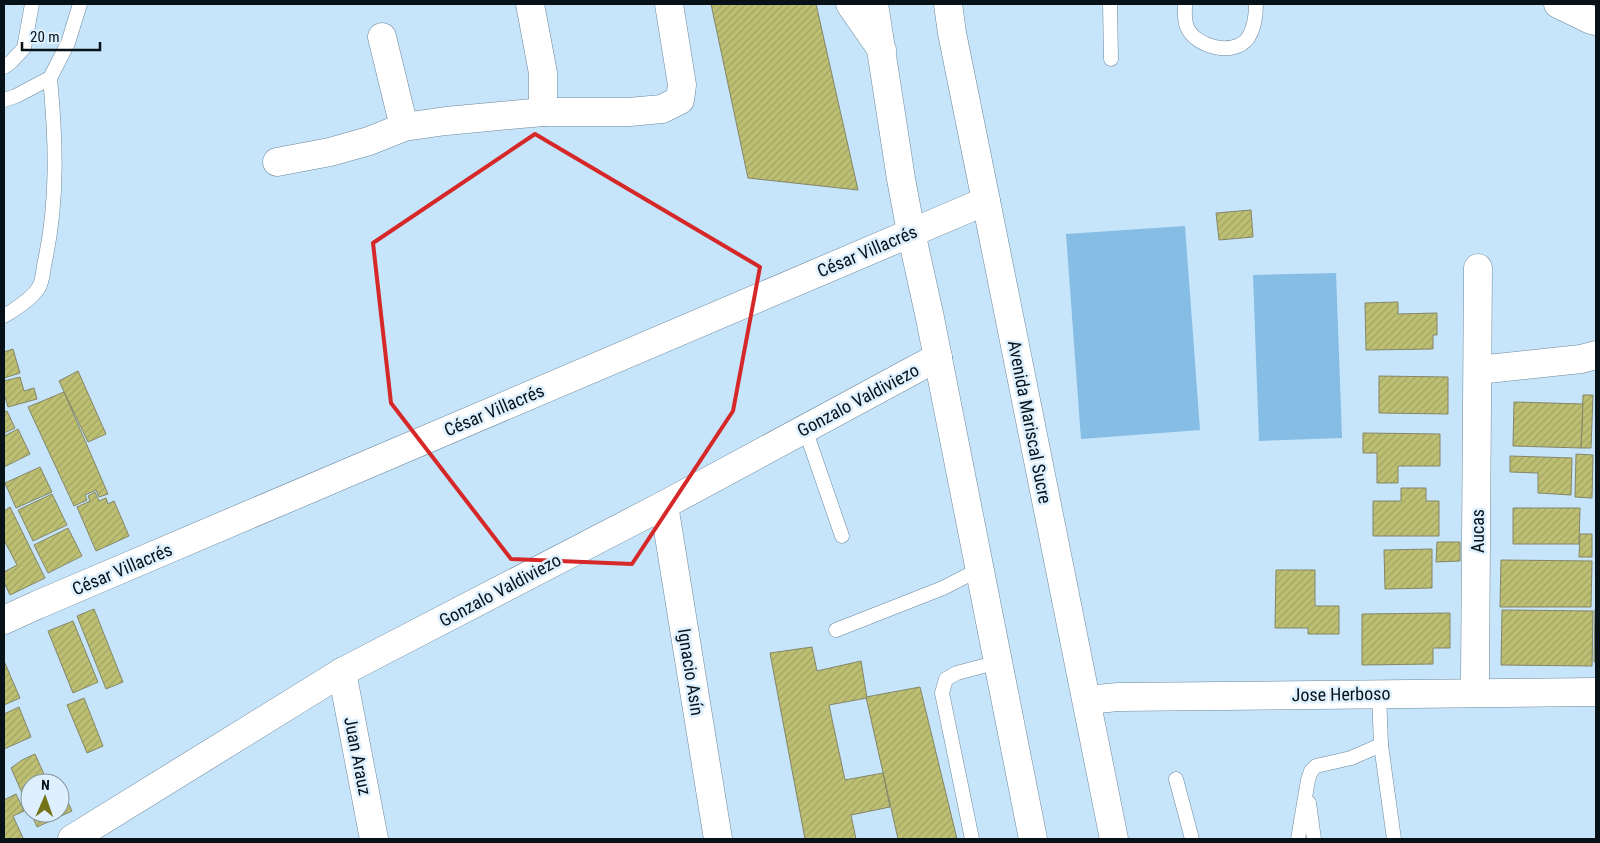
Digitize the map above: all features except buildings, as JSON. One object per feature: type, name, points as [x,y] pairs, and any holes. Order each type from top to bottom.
[{"type":"street","points":[[530,4],[543,73],[543,112]]},
{"type":"street","points":[[277,162],[369,142],[404,127],[446,121],[543,112],[629,112],[662,109],[680,100],[682,85],[669,4]]},
{"type":"street","points":[[850,4],[882,50]]},
{"type":"street","points":[[874,4],[911,232],[938,357],[1033,839]]},
{"type":"street","name":"Avenida Mariscal Sucre","points":[[948,4],[952,33],[1114,839]]},
{"type":"street","points":[[1558,4],[1596,21]]},
{"type":"street","points":[[382,37],[404,127]]},
{"type":"street","name":"César Villacrés","points":[[4,620],[986,201]]},
{"type":"street","name":"Aucas","points":[[1477,693],[1478,268]]},
{"type":"street","points":[[1478,370],[1581,359],[1596,355]]},
{"type":"street","name":"Gonzalo Valdiviezo","points":[[77,838],[342,672],[664,505],[938,357]]},
{"type":"street","name":"Ignacio Asín","points":[[664,505],[718,839]]},
{"type":"street","name":"Juan Arauz","points":[[342,672],[374,839]]},
{"type":"street","name":"Jose Herboso","points":[[1087,700],[1118,697],[1596,692]]},
{"type":"lane","points":[[4,67],[24,48],[32,4]]},
{"type":"lane","points":[[4,316],[17,309],[39,287],[50,236],[55,189],[55,141],[50,78],[68,43],[80,4]]},
{"type":"lane","points":[[1110,4],[1111,59]]},
{"type":"lane","points":[[1184,4],[1186,26],[1192,35],[1208,45],[1227,48],[1240,45],[1248,38],[1253,25],[1256,4]]},
{"type":"lane","points":[[4,100],[16,96],[50,78]]},
{"type":"lane","points":[[805,429],[842,536]]},
{"type":"lane","points":[[836,630],[943,588],[980,569]]},
{"type":"lane","points":[[972,839],[942,692],[946,679],[956,673],[998,662]]},
{"type":"lane","points":[[1379,693],[1381,745],[1394,839]]},
{"type":"lane","points":[[1298,839],[1311,771],[1316,766],[1351,758],[1381,745]]},
{"type":"lane","points":[[1176,779],[1192,839]]},
{"type":"lane","points":[[1307,790],[1314,839]]},
{"type":"highlighted area","points":[[535,134],[760,267],[733,411],[632,564],[511,559],[391,403],[373,243]]},
{"type":"shaded area","points":[[1185,226],[1200,430],[1081,439],[1066,234]]},
{"type":"shaded area","points":[[1336,273],[1342,438],[1259,441],[1253,275]]}]
